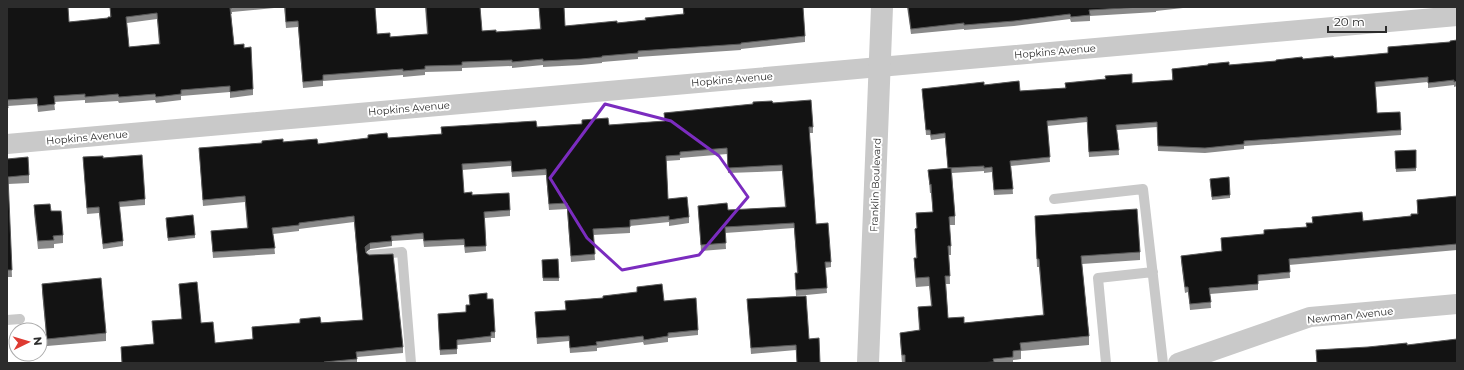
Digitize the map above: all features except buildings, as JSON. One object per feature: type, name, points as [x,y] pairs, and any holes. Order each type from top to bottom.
[{"type":"street","name":"Franklin Boulevard","points":[[868,363],[882,7]]},
{"type":"street","name":"Hopkins Avenue","points":[[7,144],[1457,16]]},
{"type":"street","name":"Newman Avenue","points":[[1178,363],[1310,318],[1457,304]]},
{"type":"lane","points":[[1054,199],[1143,189],[1163,363]]},
{"type":"lane","points":[[371,255],[402,252],[411,363]]},
{"type":"lane","points":[[1106,363],[1098,278],[1152,272]]},
{"type":"lane","points":[[7,320],[20,319]]},
{"type":"highlighted area","points":[[605,104],[671,121],[719,156],[748,197],[699,255],[622,270],[587,238],[550,178]]}]
